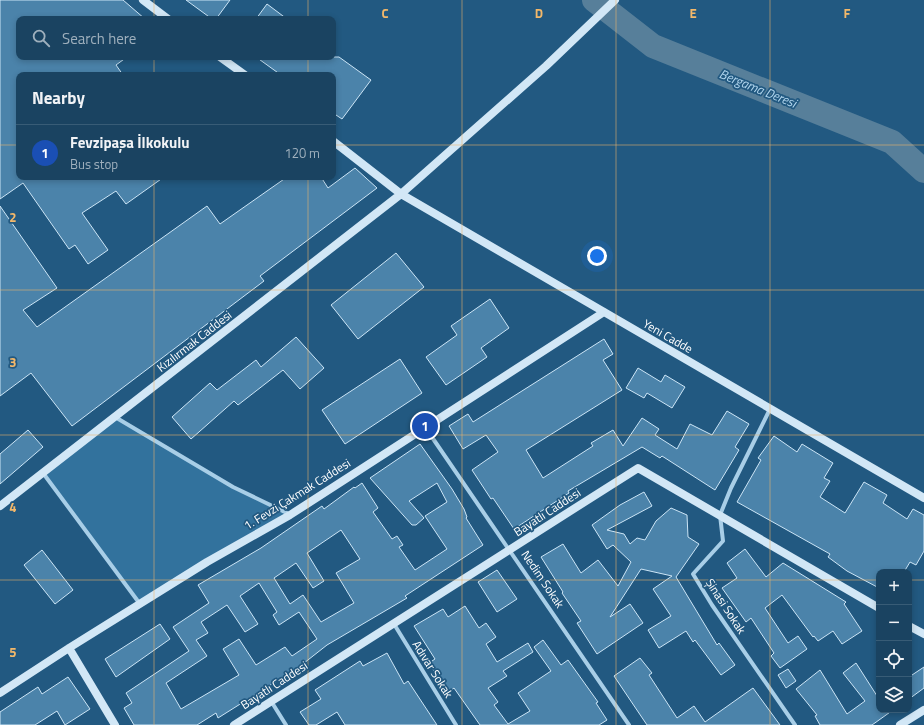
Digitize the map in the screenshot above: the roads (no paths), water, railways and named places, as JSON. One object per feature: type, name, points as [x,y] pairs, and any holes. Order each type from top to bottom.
[{"type":"street","points":[[143,0],[164,16]]},
{"type":"street","name":"Kızılırmak Caddesi","points":[[0,506],[401,194],[546,66],[615,0]]},
{"type":"street","points":[[224,60],[240,72]]},
{"type":"street","name":"Yeni Cadde","points":[[336,143],[401,194],[924,498]]},
{"type":"street","name":"1. Fevzi Çakmak Caddesi","points":[[0,693],[207,562],[290,515],[425,426],[604,312]]},
{"type":"street","name":"Şinasi Sokak","points":[[770,409],[730,488],[720,515],[724,541],[693,574],[712,605],[796,725]]},
{"type":"street","points":[[115,417],[234,487],[290,515]]},
{"type":"street","name":"Nedim Sokak","points":[[425,426],[629,725]]},
{"type":"street","name":"Bayatlı Caddesi","points":[[234,725],[638,468],[876,606]]},
{"type":"street","points":[[43,473],[140,604]]},
{"type":"street","name":"Adıvar Sokak","points":[[394,623],[456,725]]},
{"type":"street","points":[[912,628],[924,634]]},
{"type":"street","points":[[69,648],[114,725]]},
{"type":"street","points":[[271,701],[286,725]]},
{"type":"street","points":[[900,725],[924,710]]},
{"type":"waterway","name":"Bergama Deresi","points":[[594,0],[653,46],[892,142],[924,171]]},
{"type":"place","name":"Fevzipaşa İlkokulu","points":[[425,426]]}]
